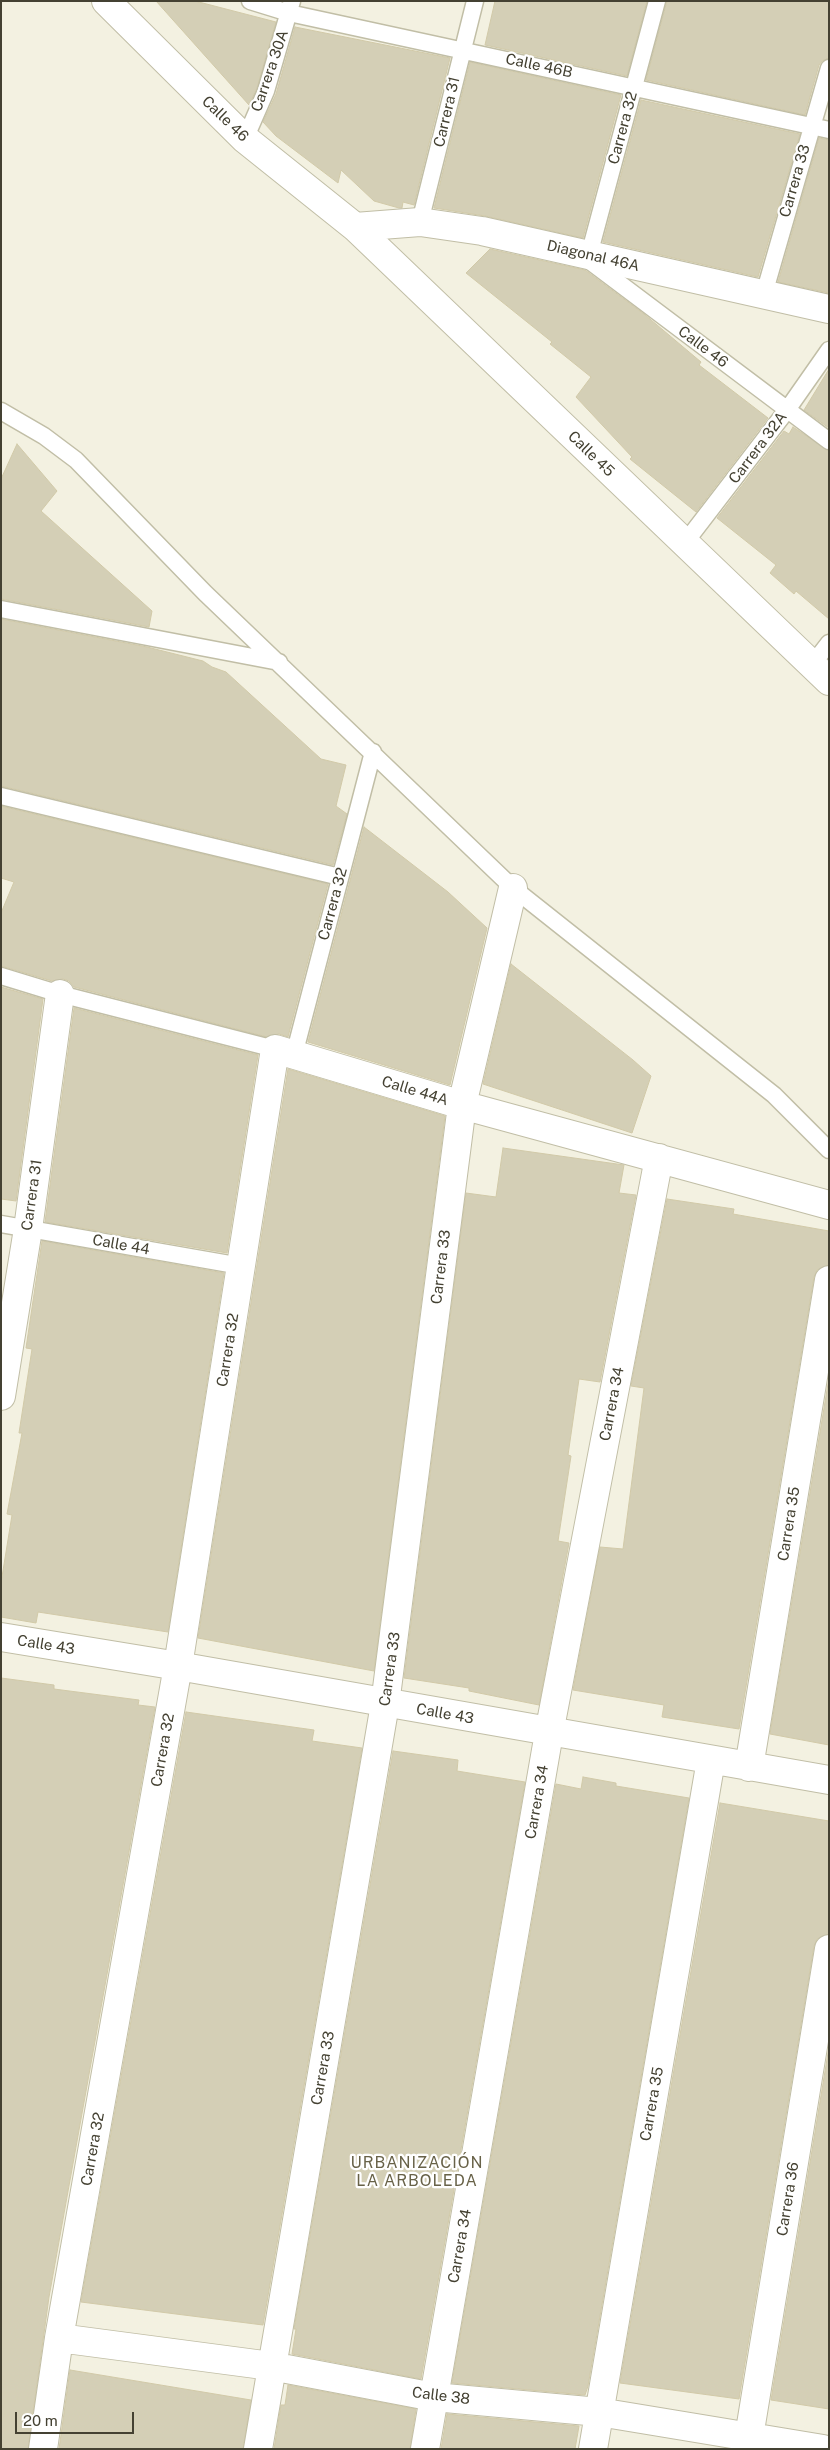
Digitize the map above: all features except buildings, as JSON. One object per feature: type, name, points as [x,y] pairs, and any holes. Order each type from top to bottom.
[{"type":"street","name":"Calle 46","points":[[106,1],[244,139],[355,227]]},
{"type":"street","name":"Diagonal 46A","points":[[355,227],[420,222],[482,231],[829,309]]},
{"type":"street","name":"Calle 45","points":[[355,227],[820,673]]},
{"type":"street","name":"Carrera 33","points":[[258,2449],[386,1704],[462,1105],[513,888]]},
{"type":"street","name":"Carrera 31","points":[[1,1396],[28,1229],[60,994]]},
{"type":"street","name":"Calle 44A","points":[[284,1052],[462,1105],[829,1206]]},
{"type":"street","name":"Carrera 32","points":[[43,2449],[59,2338],[178,1666],[241,1266],[284,1052]]},
{"type":"street","name":"Carrera 34","points":[[425,2449],[549,1733],[659,1158]]},
{"type":"street","name":"Carrera 35","points":[[749,1767],[829,1280]]},
{"type":"street","name":"Calle 43","points":[[1,1637],[178,1666],[549,1733],[829,1780]]},
{"type":"street","name":"Carrera 35","points":[[593,2449],[711,1760]]},
{"type":"street","name":"Carrera 36","points":[[748,2442],[829,1949]]},
{"type":"street","name":"Calle 38","points":[[59,2338],[271,2366],[434,2397],[599,2412],[748,2442],[823,2449]]},
{"type":"lane","name":"Calle 46B","points":[[250,1],[290,7],[462,49],[829,130]]},
{"type":"lane","name":"Carrera 31","points":[[420,222],[475,1]]},
{"type":"lane","name":"Carrera 32","points":[[583,254],[634,86],[657,1]]},
{"type":"lane","name":"Carrera 30A","points":[[244,139],[266,91],[290,7]]},
{"type":"lane","name":"Carrera 33","points":[[764,294],[810,126],[829,68]]},
{"type":"lane","name":"Calle 46","points":[[583,254],[829,441]]},
{"type":"lane","name":"Carrera 32A","points":[[684,544],[787,410],[829,350]]},
{"type":"lane","points":[[1,411],[44,436],[76,460],[205,593],[513,888],[774,1095],[829,1150]]},
{"type":"lane","points":[[1,610],[279,662]]},
{"type":"lane","points":[[820,673],[829,643]]},
{"type":"lane","name":"Carrera 32","points":[[284,1052],[340,877],[373,752]]},
{"type":"lane","points":[[1,796],[340,877]]},
{"type":"lane","name":"Calle 44A","points":[[1,976],[60,994],[284,1052]]},
{"type":"lane","name":"Calle 44","points":[[1,1224],[241,1266]]},
{"type":"district","name":"URBANIZACIÓN LA ARBOLEDA","points":[[417,2172]]}]
